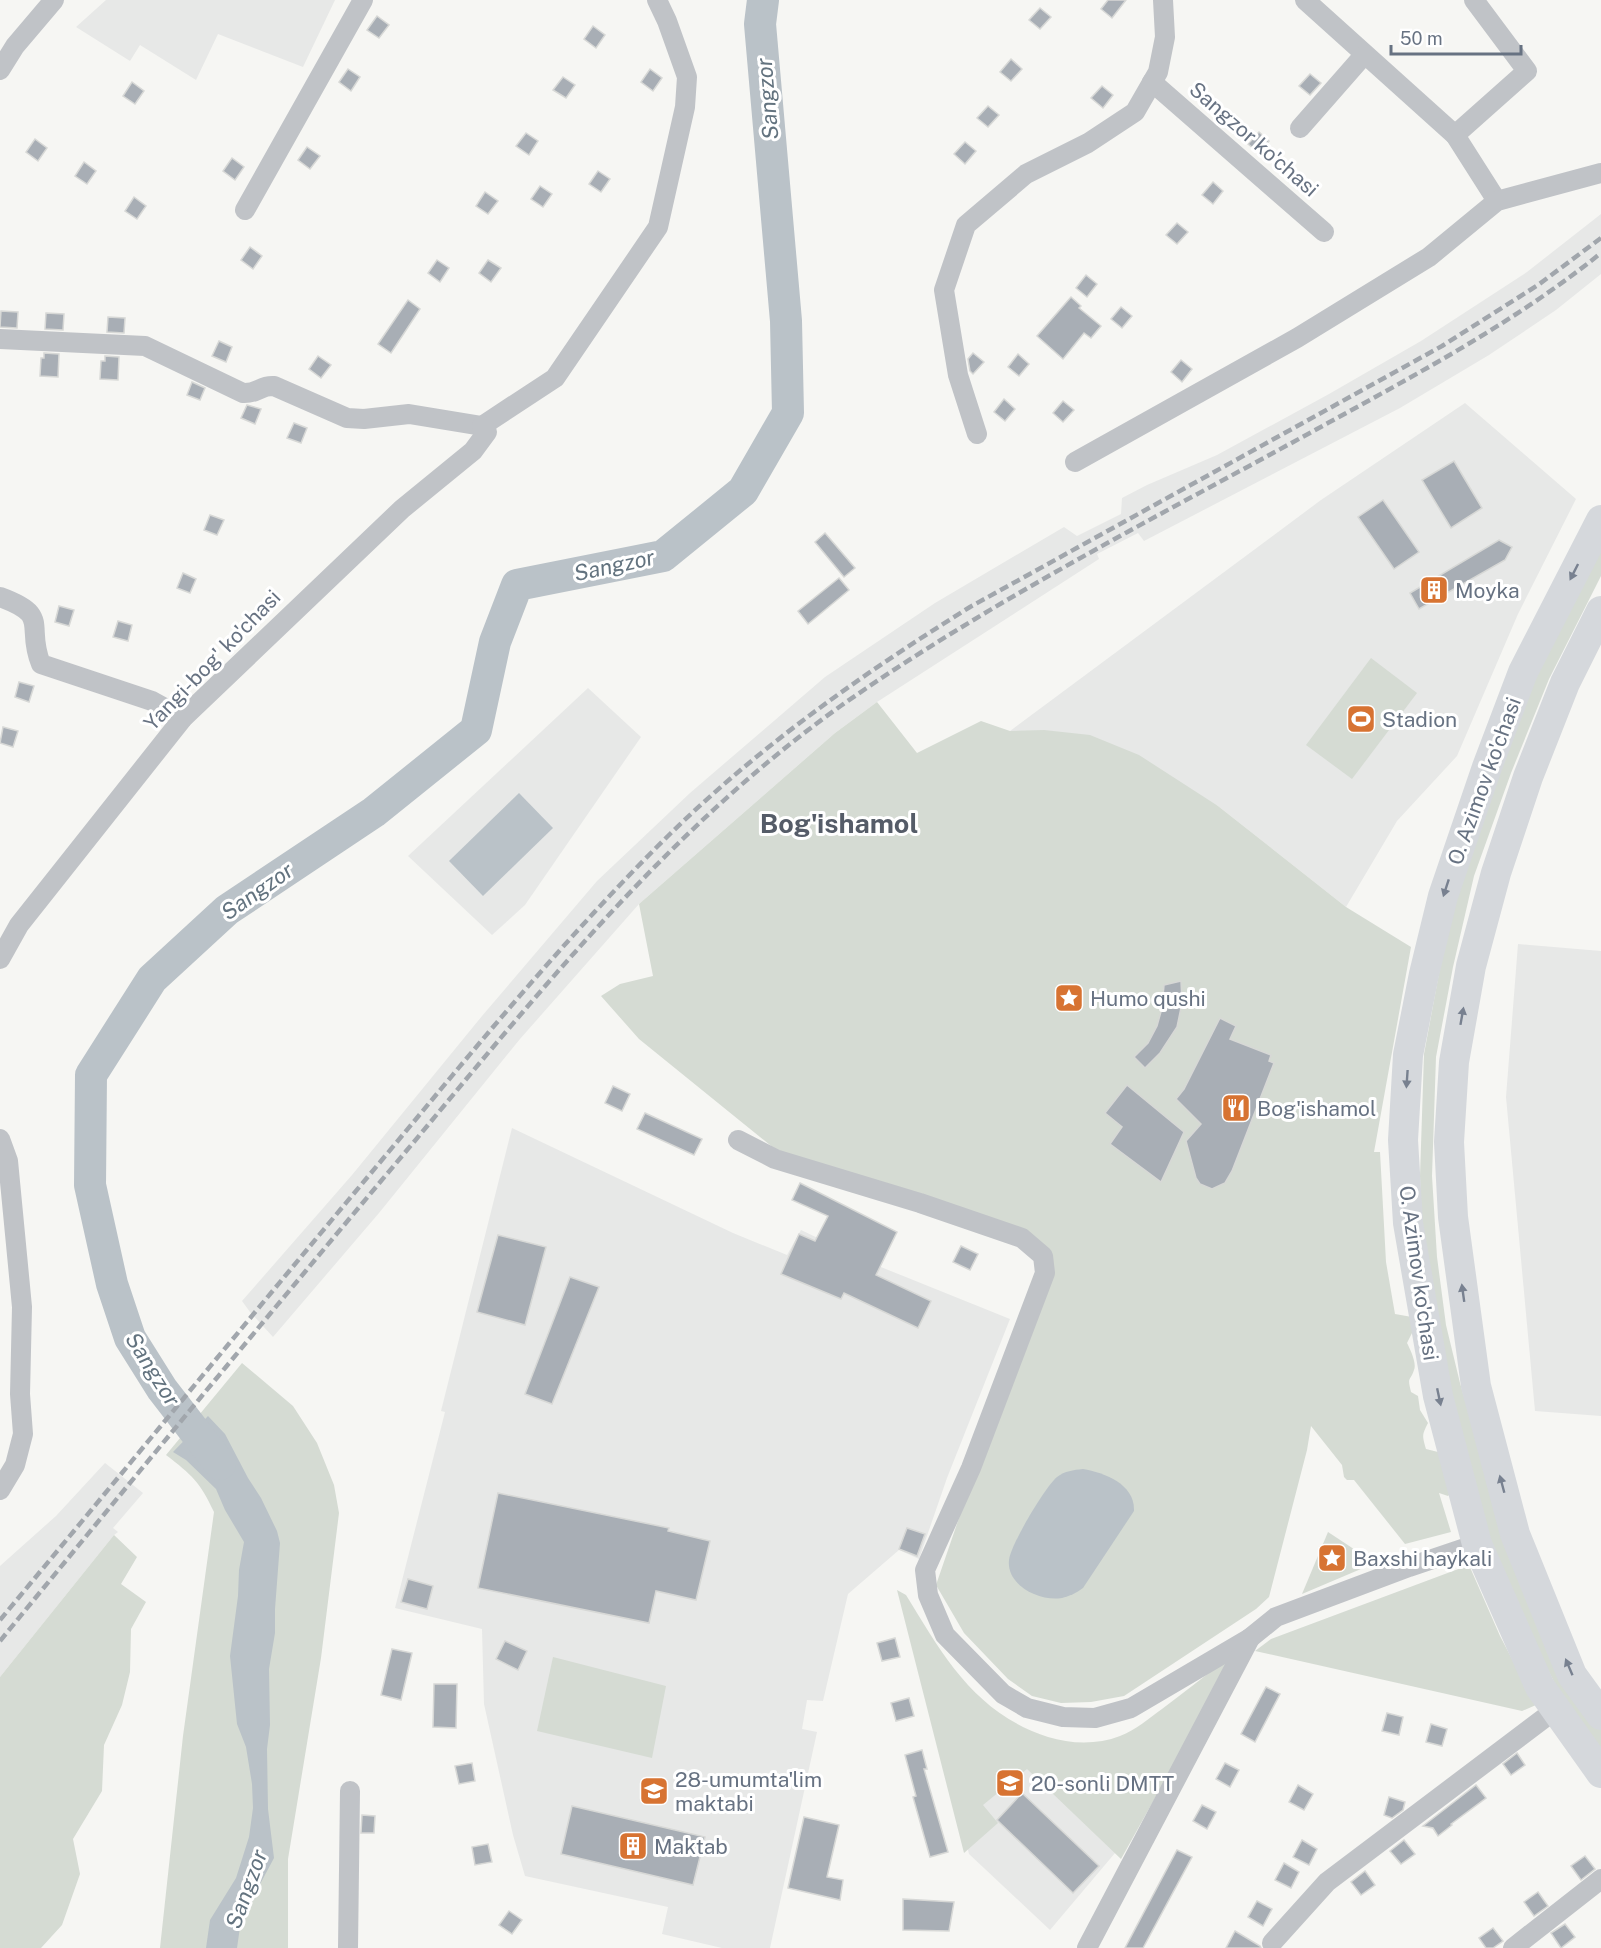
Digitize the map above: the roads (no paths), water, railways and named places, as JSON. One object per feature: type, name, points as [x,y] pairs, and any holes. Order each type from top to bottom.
[{"type":"main road","name":"O. Azimov ko'chasi","points":[[1601,520],[1523,672],[1487,767],[1443,896],[1408,1055],[1403,1140],[1408,1223],[1438,1396],[1477,1544],[1540,1686],[1601,1773]]},
{"type":"main road","name":"O. Azimov ko'chasi","points":[[1601,611],[1565,683],[1528,777],[1496,873],[1471,966],[1455,1051],[1449,1142],[1453,1217],[1476,1386],[1515,1534],[1572,1675],[1601,1715]]},
{"type":"street","points":[[0,70],[15,46],[54,0]]},
{"type":"street","points":[[245,210],[363,0]]},
{"type":"street","points":[[0,339],[145,346],[243,393],[255,393],[267,385],[347,417],[364,418],[409,414],[482,426],[555,378],[658,227],[685,107],[687,77],[657,0]]},
{"type":"street","points":[[977,434],[958,375],[944,290],[966,225],[1026,174],[1088,143],[1135,112],[1158,72],[1165,37],[1162,0]]},
{"type":"street","points":[[1305,0],[1455,135],[1497,201]]},
{"type":"street","points":[[1455,135],[1527,71],[1474,0]]},
{"type":"street","name":"Sangzor ko'chasi","points":[[1300,128],[1364,55]]},
{"type":"street","name":"Sangzor ko'chasi","points":[[1152,82],[1324,232]]},
{"type":"street","points":[[1075,462],[1297,338],[1429,257],[1497,201],[1601,173]]},
{"type":"street","name":"Yangi-bog' ko'chasi","points":[[0,959],[19,925],[183,718],[344,562],[473,451],[487,432],[482,426]]},
{"type":"street","points":[[0,597],[32,613],[35,619],[35,642],[41,664],[152,701],[183,718]]},
{"type":"street","points":[[0,1139],[8,1161],[22,1307],[20,1394],[23,1434],[15,1465],[0,1490]]},
{"type":"street","points":[[738,1140],[775,1159],[920,1203],[1022,1238],[1043,1256],[1045,1274],[971,1468],[925,1569],[928,1595],[945,1635],[1003,1694],[1027,1708],[1063,1717],[1095,1718],[1131,1708],[1250,1638],[1276,1617],[1477,1544]]},
{"type":"street","points":[[1088,1948],[1250,1638]]},
{"type":"street","points":[[1272,1943],[1326,1882],[1555,1710]]},
{"type":"street","points":[[348,1948],[350,1791]]},
{"type":"street","points":[[1513,1948],[1601,1879]]},
{"type":"water","points":[[519,793],[553,828],[483,896],[449,861]]},
{"type":"water","points":[[208,1416],[225,1434],[261,1498],[277,1531],[280,1543],[275,1633],[269,1669],[270,1725],[267,1749],[268,1809],[274,1858],[241,1920],[237,1948],[206,1948],[210,1920],[236,1878],[249,1837],[253,1808],[246,1747],[237,1724],[230,1656],[244,1542],[225,1510],[216,1489],[186,1460],[173,1452]]},
{"type":"water","points":[[1083,1469],[1100,1473],[1117,1481],[1130,1494],[1134,1511],[1083,1588],[1062,1598],[1054,1599],[1035,1595],[1019,1585],[1013,1577],[1009,1560],[1011,1552],[1029,1516],[1057,1477],[1072,1470]]},
{"type":"waterway","name":"Sangzor","points":[[220,1464],[162,1389],[130,1338],[112,1284],[90,1185],[91,1075],[152,979],[227,910],[374,812],[476,730],[495,642],[517,585],[663,556],[743,491],[788,413],[786,321],[760,24],[763,0]]},
{"type":"railway","points":[[0,1620],[517,999],[631,873],[705,801],[814,712],[891,658],[970,607],[1442,346],[1538,285],[1601,238]]},
{"type":"railway","points":[[0,1641],[512,1025],[614,910],[667,854],[723,802],[781,752],[842,705],[957,630],[1076,561],[1463,347],[1534,302],[1601,253]]},
{"type":"place","name":"Moyka","points":[[1434,590]]},
{"type":"place","name":"Stadion","points":[[1361,719]]},
{"type":"place","name":"Humo qushi","points":[[1069,998]]},
{"type":"place","name":"Bog'ishamol","points":[[1236,1108]]},
{"type":"place","name":"Baxshi haykali","points":[[1332,1558]]},
{"type":"place","name":"20-sonli DMTT","points":[[1010,1783]]},
{"type":"place","name":"28-umumta'lim maktabi","points":[[654,1791]]},
{"type":"place","name":"Maktab","points":[[633,1846]]},
{"type":"district","name":"Bog'ishamol","points":[[839,823]]}]
